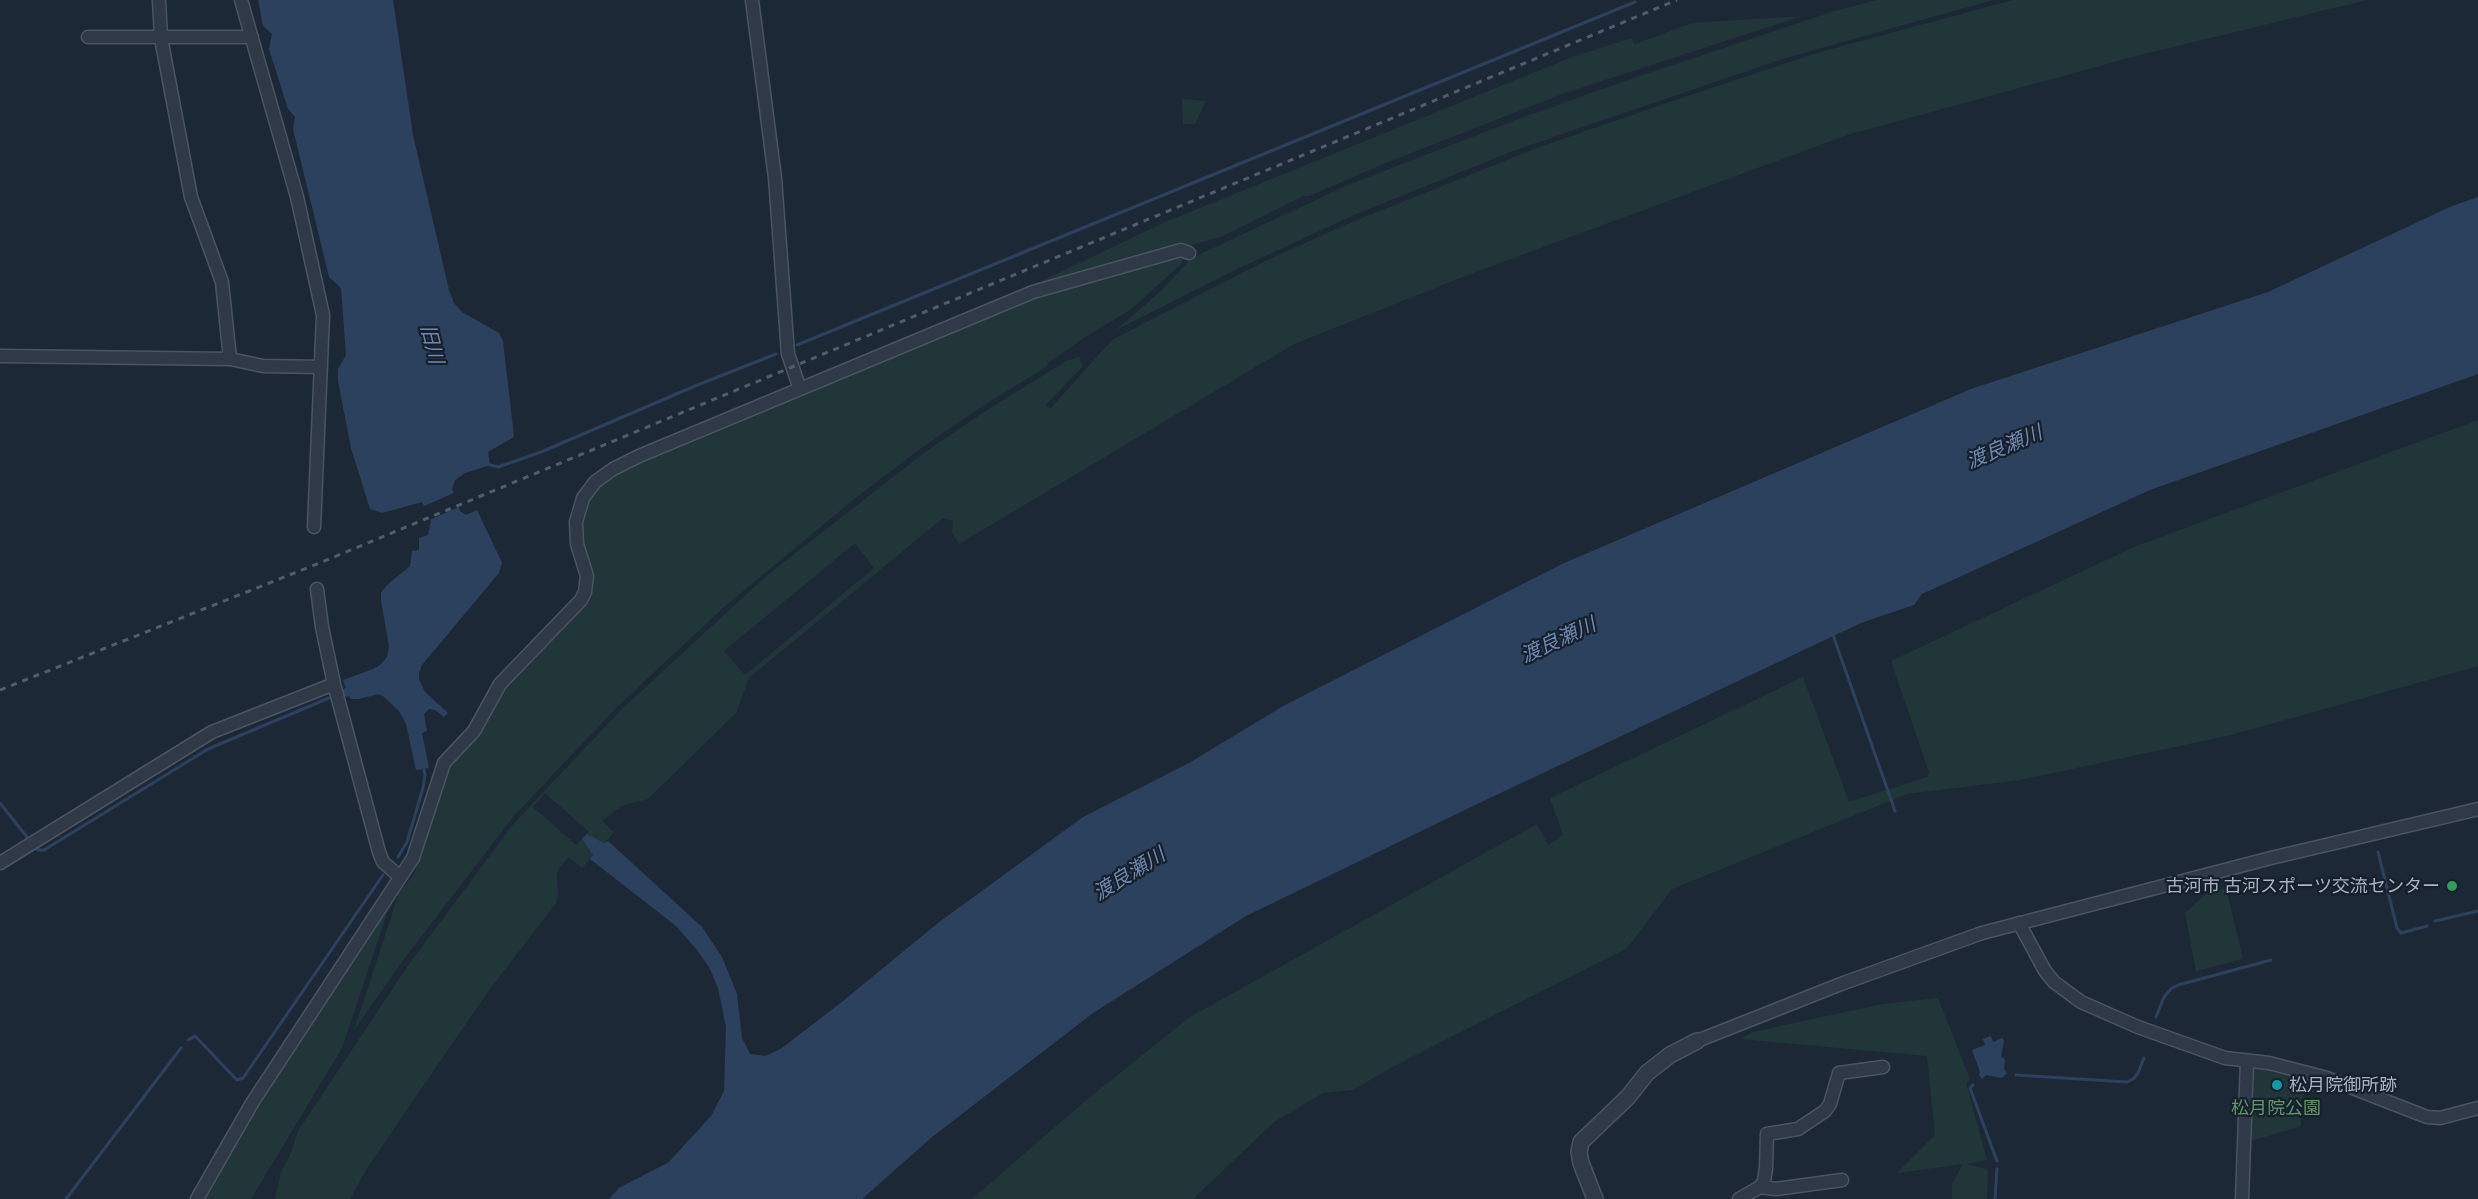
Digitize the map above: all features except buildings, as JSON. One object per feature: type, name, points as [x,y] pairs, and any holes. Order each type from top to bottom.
[{"type":"street","points":[[159,0],[161,38],[191,197],[222,282],[231,359]]},
{"type":"street","points":[[241,0],[281,135],[318,284],[324,333],[314,526]]},
{"type":"street","points":[[752,0],[774,178],[788,354],[800,389]]},
{"type":"street","points":[[88,37],[252,37]]},
{"type":"street","points":[[197,1199],[252,1103],[413,858],[444,763],[474,731],[500,684],[581,600],[585,592],[587,576],[577,544],[576,522],[583,498],[595,482],[613,469],[639,456],[1050,286],[1098,275],[1181,250],[1189,253]]},
{"type":"street","points":[[0,356],[231,359],[263,366],[321,367]]},
{"type":"street","points":[[317,589],[334,684],[380,852],[383,862],[400,877]]},
{"type":"street","points":[[0,864],[212,732],[334,684]]},
{"type":"street","points":[[1591,1197],[1580,1155],[1581,1142],[1628,1097],[1647,1073],[1670,1055],[1697,1041],[1841,984],[1982,933],[2260,861],[2478,809]]},
{"type":"street","points":[[2019,923],[2045,971],[2066,993],[2139,1026],[2225,1058],[2269,1063],[2327,1078],[2427,1117],[2440,1118],[2478,1108]]},
{"type":"street","points":[[2242,1199],[2247,1062]]},
{"type":"street","points":[[1739,1199],[1760,1187],[1764,1181],[1767,1134],[1798,1129],[1825,1111],[1830,1104],[1839,1073],[1882,1067]]},
{"type":"street","points":[[1760,1187],[1776,1189],[1842,1180]]},
{"type":"green space","points":[[1877,0],[1993,0],[1782,59],[1513,151],[1354,215],[1233,271],[1116,330],[1162,290],[1192,258],[1348,185],[1516,120],[1625,81],[1831,12]]},
{"type":"green space","points":[[2013,0],[2367,0],[2136,56],[1847,135],[1478,271],[1294,344],[959,544],[952,533],[953,521],[943,518],[749,678],[736,713],[648,799],[621,806],[602,821],[614,832],[604,844],[587,834],[588,831],[545,793],[533,807],[576,845],[582,839],[594,855],[582,868],[569,857],[559,868],[556,903],[487,993],[367,1168],[350,1199],[275,1199],[281,1172],[291,1153],[298,1131],[409,964],[515,822],[621,710],[770,573],[924,453],[1066,361],[1079,357],[1083,366],[1046,405],[1050,409],[1112,340],[1265,261],[1345,225],[1542,146],[1817,53]],"holes":[[[855,543],[874,568],[745,675],[724,651]]]},
{"type":"green space","points":[[1802,16],[1565,93],[1388,162],[1309,196],[1303,196],[1223,236],[1114,267],[958,319],[950,319],[1046,279],[1163,223],[1570,58],[1631,38],[1635,44],[1693,23]]},
{"type":"green space","points":[[1182,99],[1206,101],[1195,124],[1183,124]]},
{"type":"green space","points":[[1180,254],[1185,256],[1180,265],[1130,310],[1085,337],[1048,363],[1046,367],[921,448],[853,500],[724,607],[617,707],[513,817],[404,959],[354,1030],[399,893],[414,874],[449,768],[477,735],[503,688],[585,605],[593,575],[583,546],[582,520],[586,507],[601,482],[627,467],[1027,300]]},
{"type":"green space","points":[[2478,420],[2478,666],[2231,735],[2020,780],[1907,794],[1672,889],[1627,948],[1394,1066],[1353,1090],[1323,1093],[1274,1122],[1193,1199],[972,1199],[1084,1102],[1190,1017],[1537,824],[1548,845],[1563,835],[1550,798],[1803,677],[1849,802],[1927,777],[1929,772],[1891,661],[2134,547]]},
{"type":"green space","points":[[2226,888],[2243,959],[2196,971],[2185,913],[2206,894]]},
{"type":"green space","points":[[394,892],[342,1048],[251,1199],[200,1199],[250,1112]]},
{"type":"green space","points":[[1938,998],[1970,1079],[1966,1083],[1987,1160],[1966,1164],[1988,1169],[1987,1199],[1952,1199],[1952,1184],[1963,1164],[1897,1173],[1935,1135],[1927,1056],[1740,1039],[1753,1032],[1883,1004]]},
{"type":"green space","name":"松月院公園","points":[[2260,1066],[2333,1085],[2330,1092],[2304,1094],[2300,1103],[2301,1126],[2251,1141],[2253,1067]]},
{"type":"water","name":"旧川","points":[[258,0],[393,0],[413,135],[449,290],[454,303],[462,312],[499,333],[503,341],[514,437],[488,452],[490,465],[465,473],[455,480],[452,489],[460,511],[466,515],[477,510],[502,563],[499,573],[422,665],[419,673],[419,679],[425,692],[448,713],[444,717],[435,710],[429,709],[424,714],[427,731],[422,733],[429,768],[416,770],[406,724],[399,711],[383,696],[378,694],[351,699],[349,696],[344,697],[342,690],[346,688],[343,680],[373,669],[387,657],[389,646],[381,593],[410,566],[412,551],[419,550],[419,538],[428,535],[431,520],[422,502],[382,513],[370,509],[351,448],[338,381],[338,369],[346,355],[341,288],[329,277],[293,129],[295,117],[288,109],[269,49],[272,34],[263,26]]},
{"type":"water","name":"渡良瀬川","points":[[2478,197],[2478,374],[2150,490],[1922,594],[1914,605],[1861,623],[1246,916],[1093,1013],[932,1137],[862,1199],[609,1199],[619,1188],[669,1162],[711,1116],[724,1091],[726,1027],[718,988],[709,967],[697,950],[676,926],[590,859],[593,855],[582,839],[587,834],[604,843],[608,841],[702,927],[722,957],[737,994],[742,1038],[750,1054],[766,1056],[782,1048],[938,923],[1083,817],[1189,763],[1285,705],[1562,564],[1971,389],[2268,292],[2452,206]]},
{"type":"water","points":[[1991,1036],[1993,1042],[2002,1038],[2004,1040],[2001,1057],[2005,1059],[2004,1069],[2007,1073],[2002,1078],[1986,1075],[1982,1079],[1972,1050],[1985,1045],[1983,1039]]},
{"type":"pier","points":[[456,492],[461,506],[427,521],[422,507]]},
{"type":"waterway","points":[[797,345],[1635,2]]},
{"type":"waterway","points":[[486,464],[498,467],[541,452],[776,354]]},
{"type":"waterway","points":[[1833,635],[1895,811]]},
{"type":"waterway","points":[[35,847],[38,850],[44,850],[208,749],[329,698]]},
{"type":"waterway","points":[[398,857],[407,842],[423,788],[425,775],[423,765]]},
{"type":"waterway","points":[[0,803],[31,842]]},
{"type":"waterway","points":[[2378,852],[2397,928],[2401,933],[2427,926]]},
{"type":"waterway","points":[[188,1040],[195,1036],[237,1080],[243,1078],[383,875]]},
{"type":"waterway","points":[[2435,921],[2478,911]]},
{"type":"waterway","points":[[2156,1017],[2164,997],[2178,985],[2271,960]]},
{"type":"waterway","points":[[66,1199],[181,1048]]},
{"type":"waterway","points":[[2016,1075],[2127,1082],[2138,1073],[2144,1058]]},
{"type":"waterway","points":[[1973,1085],[1970,1088],[1997,1161]]},
{"type":"waterway","points":[[1995,1199],[1997,1169]]},
{"type":"railway","points":[[0,690],[317,564],[1677,0]]},
{"type":"place","name":"古河市 古河スポーツ交流センター","points":[[2452,886]]},
{"type":"place","name":"松月院御所跡","points":[[2277,1085]]}]
